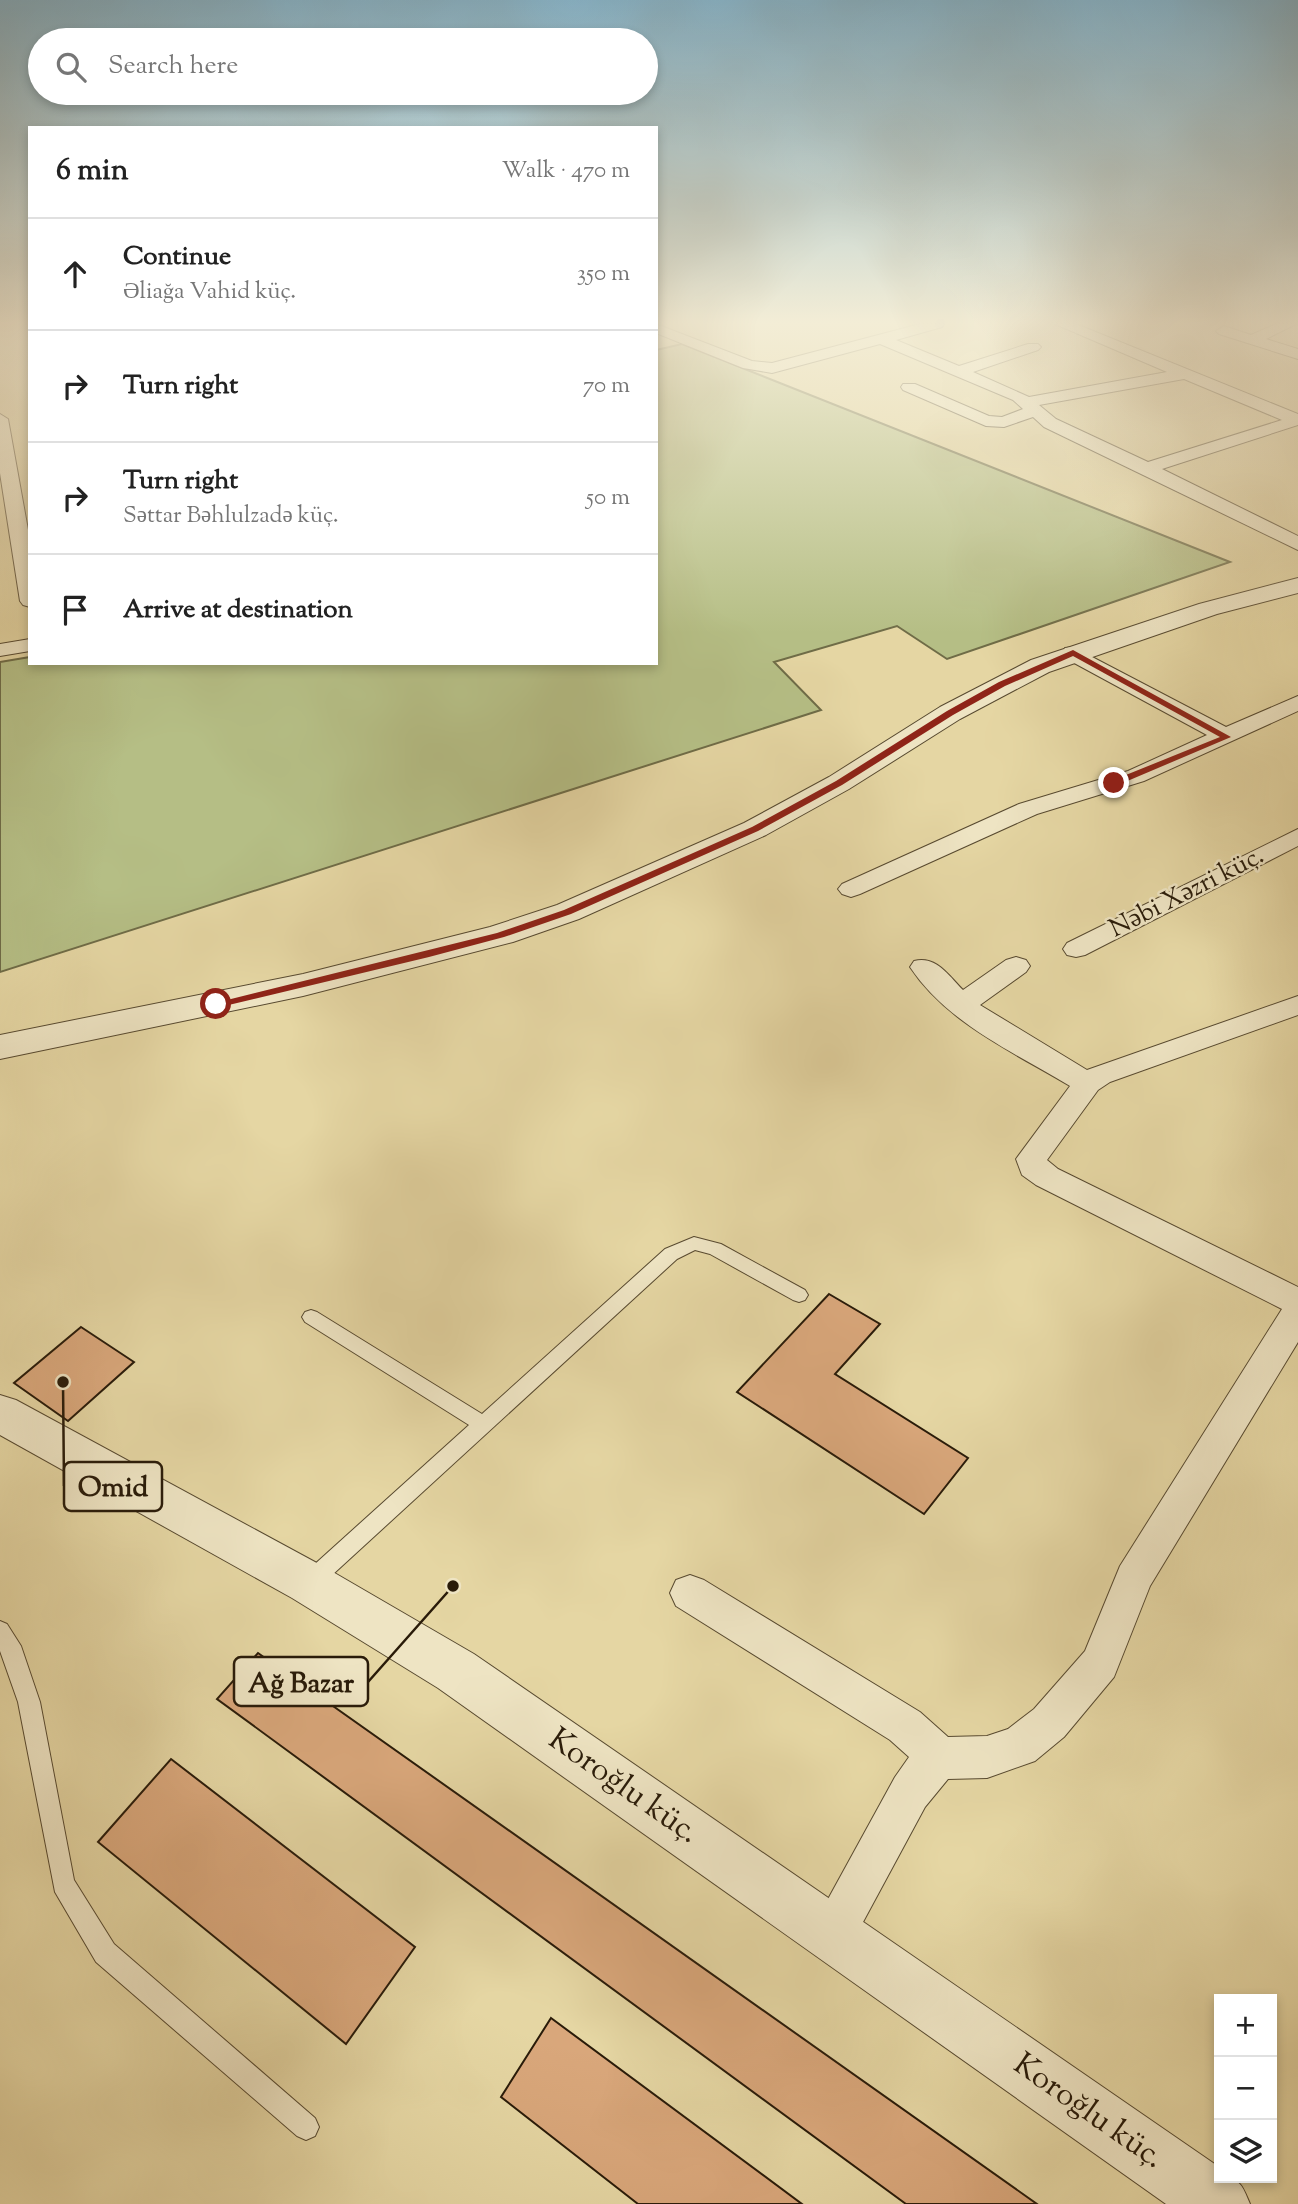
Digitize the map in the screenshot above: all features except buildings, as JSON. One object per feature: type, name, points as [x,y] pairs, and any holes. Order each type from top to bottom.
[{"type":"street","points":[[1,427],[28,589]]},
{"type":"street","points":[[1057,427],[1147,468],[1298,544]]},
{"type":"street","points":[[1147,468],[1276,427]]},
{"type":"street","points":[[0,1048],[303,985],[501,935],[568,912],[755,829],[839,783],[950,713],[1002,684],[1073,653],[1208,608],[1298,585]]},
{"type":"street","points":[[0,650],[28,645]]},
{"type":"street","points":[[1073,653],[1227,737]]},
{"type":"street","points":[[851,889],[1028,809],[1125,779],[1227,737],[1298,703]]},
{"type":"street","name":"Nəbi Xəzri küç.","points":[[1076,949],[1298,836]]},
{"type":"street","points":[[961,1005],[1016,966]]},
{"type":"street","points":[[924,967],[961,1005],[1000,1032],[1088,1083]]},
{"type":"street","points":[[1298,1004],[1122,1065],[1088,1083],[1031,1159],[1033,1167],[1298,1302]]},
{"type":"street","points":[[833,1932],[910,1792],[924,1772],[940,1758],[987,1757],[1020,1746],[1049,1723],[1100,1664],[1134,1578],[1298,1313]]},
{"type":"street","name":"Koroğlu küç.","points":[[0,1413],[309,1583],[456,1671],[1219,2204]]},
{"type":"street","points":[[690,1593],[905,1726],[940,1758]]},
{"type":"lane","points":[[309,1583],[671,1254],[694,1243],[715,1249],[799,1295]]},
{"type":"lane","points":[[311,1317],[484,1425]]},
{"type":"lane","points":[[0,1631],[13,1653],[29,1702],[63,1884],[83,1919],[105,1953],[306,2127]]},
{"type":"green space","points":[[658,427],[890,427],[1230,562],[947,659],[897,626],[774,662],[821,710],[0,972],[0,662],[28,657],[28,665],[658,665]]},
{"type":"place","name":"Omid","points":[[63,1382]]},
{"type":"place","name":"Ağ Bazar","points":[[453,1586]]},
{"type":"route","points":[[216,1004],[501,935],[598,900],[755,829],[839,783],[950,713],[1002,684],[1073,653],[1227,737],[1114,783]]}]
